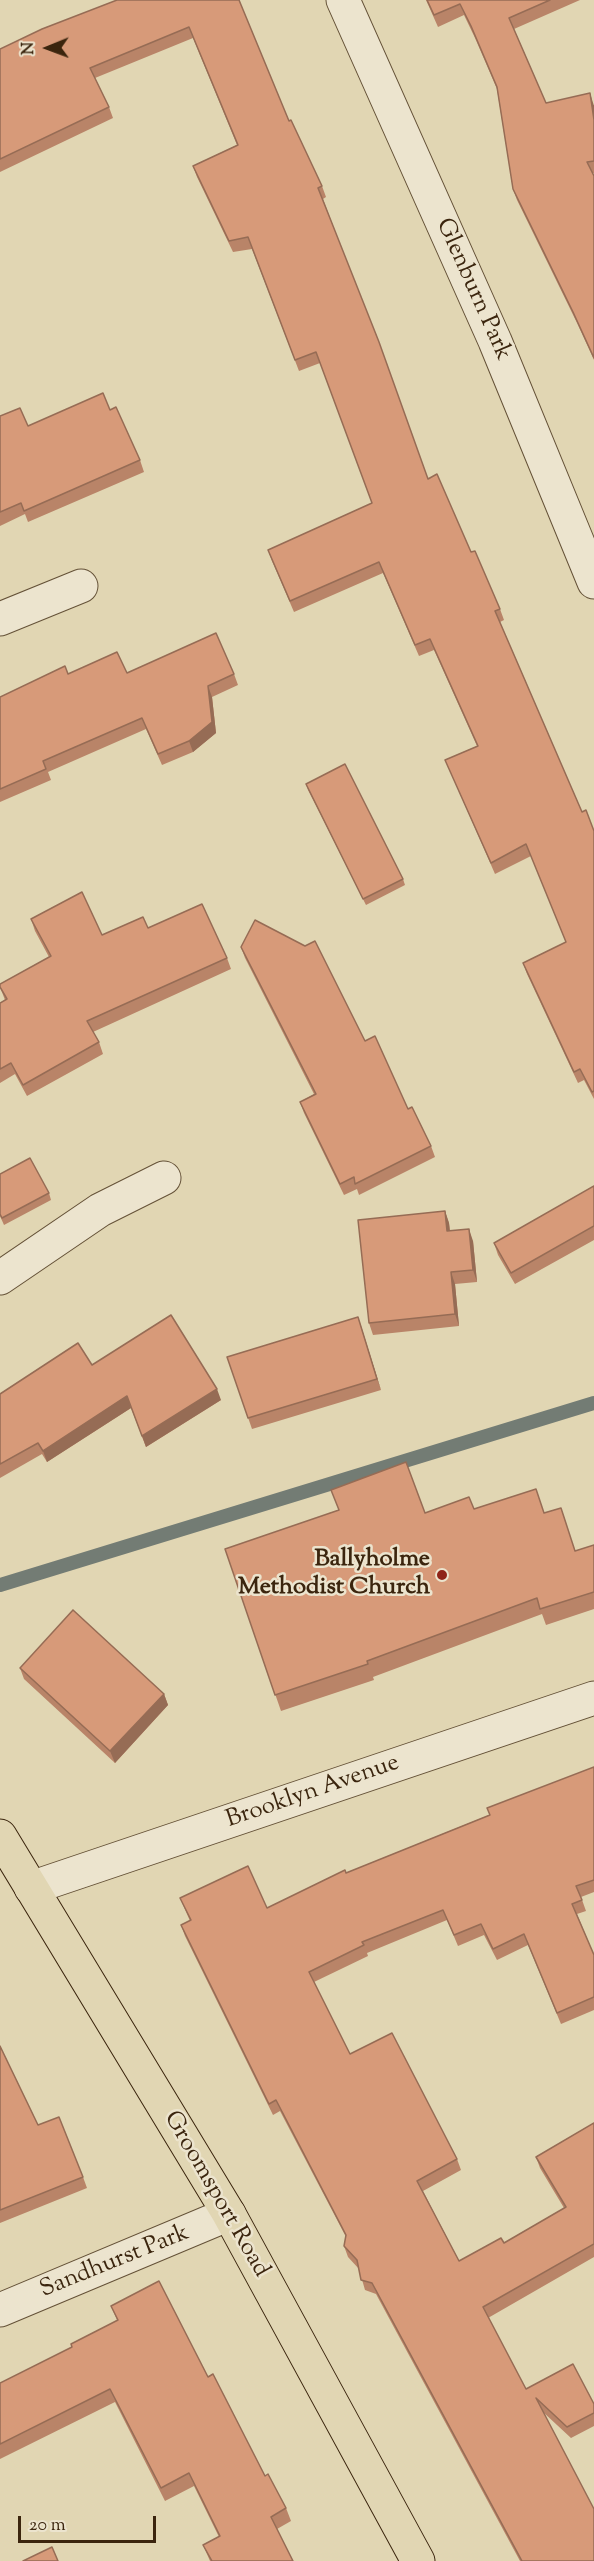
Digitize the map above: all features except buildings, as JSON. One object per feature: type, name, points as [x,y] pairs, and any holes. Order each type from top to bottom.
[{"type":"main road","name":"Groomsport Road","points":[[0,1836],[229,2214],[418,2561]]},
{"type":"street","name":"Glenburn Park","points":[[344,0],[495,341],[594,582]]},
{"type":"street","points":[[0,619],[81,586]]},
{"type":"street","points":[[0,1278],[100,1210],[164,1178]]},
{"type":"street","name":"Brooklyn Avenue","points":[[31,1888],[594,1698]]},
{"type":"street","name":"Sandhurst Park","points":[[0,2310],[229,2214]]},
{"type":"waterway","points":[[0,1585],[594,1403]]},
{"type":"place","name":"Ballyholme Methodist Church","points":[[442,1575]]}]
